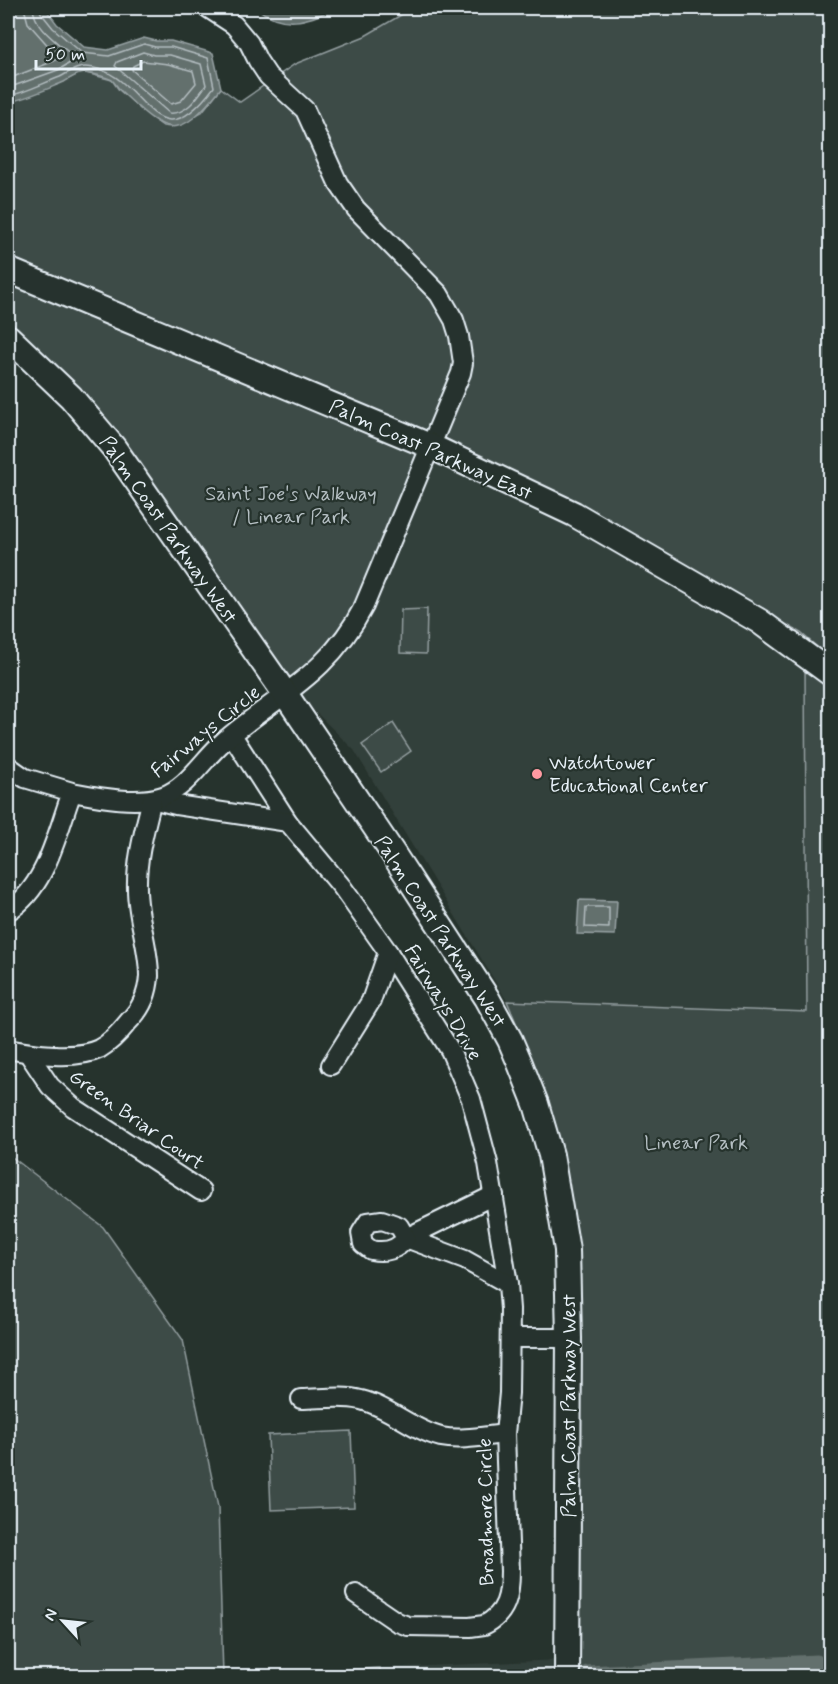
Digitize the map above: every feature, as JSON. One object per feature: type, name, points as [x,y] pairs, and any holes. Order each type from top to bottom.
[{"type":"main road","name":"Palm Coast Parkway East","points":[[8,270],[430,446],[574,514],[759,621],[831,673]]},
{"type":"main road","name":"Palm Coast Parkway West","points":[[8,337],[63,389],[114,448],[286,695],[487,998],[510,1040],[536,1104],[554,1172],[567,1250],[569,1338],[567,1677]]},
{"type":"street","name":"Fairways Circle","points":[[8,766],[25,778],[72,792],[105,798],[152,798],[168,794],[232,735],[286,695],[327,660],[352,628],[377,576],[455,389],[463,363],[459,336],[447,306],[439,294],[346,198],[306,110],[268,76],[249,43],[234,25],[208,8]]},
{"type":"street","name":"Fairways Drive","points":[[232,735],[288,822],[342,887],[388,952],[450,1050],[462,1074],[481,1133],[494,1195],[508,1284],[509,1393]]},
{"type":"street","points":[[8,910],[25,897],[41,873],[72,792]]},
{"type":"street","name":"Fairways Circle","points":[[152,798],[176,805],[288,822]]},
{"type":"street","name":"Fairways Circle","points":[[8,1049],[28,1053],[76,1054],[97,1050],[107,1044],[127,1024],[143,1002],[149,978],[137,880],[138,862],[152,798]]},
{"type":"street","points":[[331,1065],[371,1001],[388,952]]},
{"type":"street","name":"Green Briar Court","points":[[28,1053],[50,1086],[73,1107],[201,1191]]},
{"type":"street","points":[[494,1195],[406,1238],[465,1260],[508,1284]]},
{"type":"street","points":[[510,1338],[569,1338]]},
{"type":"street","name":"Broadmore Circle","points":[[356,1594],[397,1622],[408,1626],[470,1627],[484,1625],[493,1621],[501,1612],[510,1592],[505,1434],[509,1393]]},
{"type":"street","points":[[301,1399],[362,1400],[387,1410],[421,1429],[447,1438],[505,1434]]},
{"type":"shaded area","points":[[419,450],[571,521],[755,627],[805,663],[807,1012],[507,1001],[354,750],[288,685],[397,510]]},
{"type":"shaded area","points":[[559,1660],[559,1676],[380,1676],[380,1668]]},
{"type":"green space","points":[[413,8],[830,8],[830,658],[801,633],[719,585],[445,438],[372,414],[8,261],[8,102],[63,82],[78,74],[86,73],[112,80],[119,90],[153,119],[163,126],[171,127],[202,112],[221,88],[240,102],[295,64],[365,36]]},
{"type":"green space","name":"Saint Joe's Walkway / Linear Park","points":[[8,278],[419,450],[397,510],[341,636],[288,685],[254,635],[229,591],[128,450],[8,327]]},
{"type":"green space","points":[[427,609],[426,654],[400,653],[401,610]]},
{"type":"green space","name":"Linear Park","points":[[805,663],[830,685],[830,1676],[576,1676],[578,1270],[571,1196],[548,1099],[507,1001],[807,1012]]},
{"type":"green space","points":[[393,723],[411,751],[381,772],[362,745]]},
{"type":"green space","points":[[8,1154],[103,1227],[183,1340],[218,1507],[223,1676],[8,1676]]},
{"type":"green space","points":[[351,1431],[354,1507],[271,1510],[268,1435]]},
{"type":"green space","points":[[380,1668],[380,1676],[223,1676]]},
{"type":"water","points":[[8,8],[45,8],[57,24],[84,47],[108,50],[144,38],[171,41],[213,53],[221,88],[194,117],[173,127],[162,124],[151,117],[112,80],[88,73],[79,74],[36,94],[8,102]]},
{"type":"water","points":[[256,8],[336,8],[305,20],[286,21],[266,15]]},
{"type":"water","points":[[579,900],[617,901],[615,935],[577,934]]},
{"type":"waterway","points":[[587,1673],[817,1662]]},
{"type":"waterway","points":[[526,1676],[546,1676]]},
{"type":"place","name":"Watchtower Educational Center","points":[[537,774]]}]
